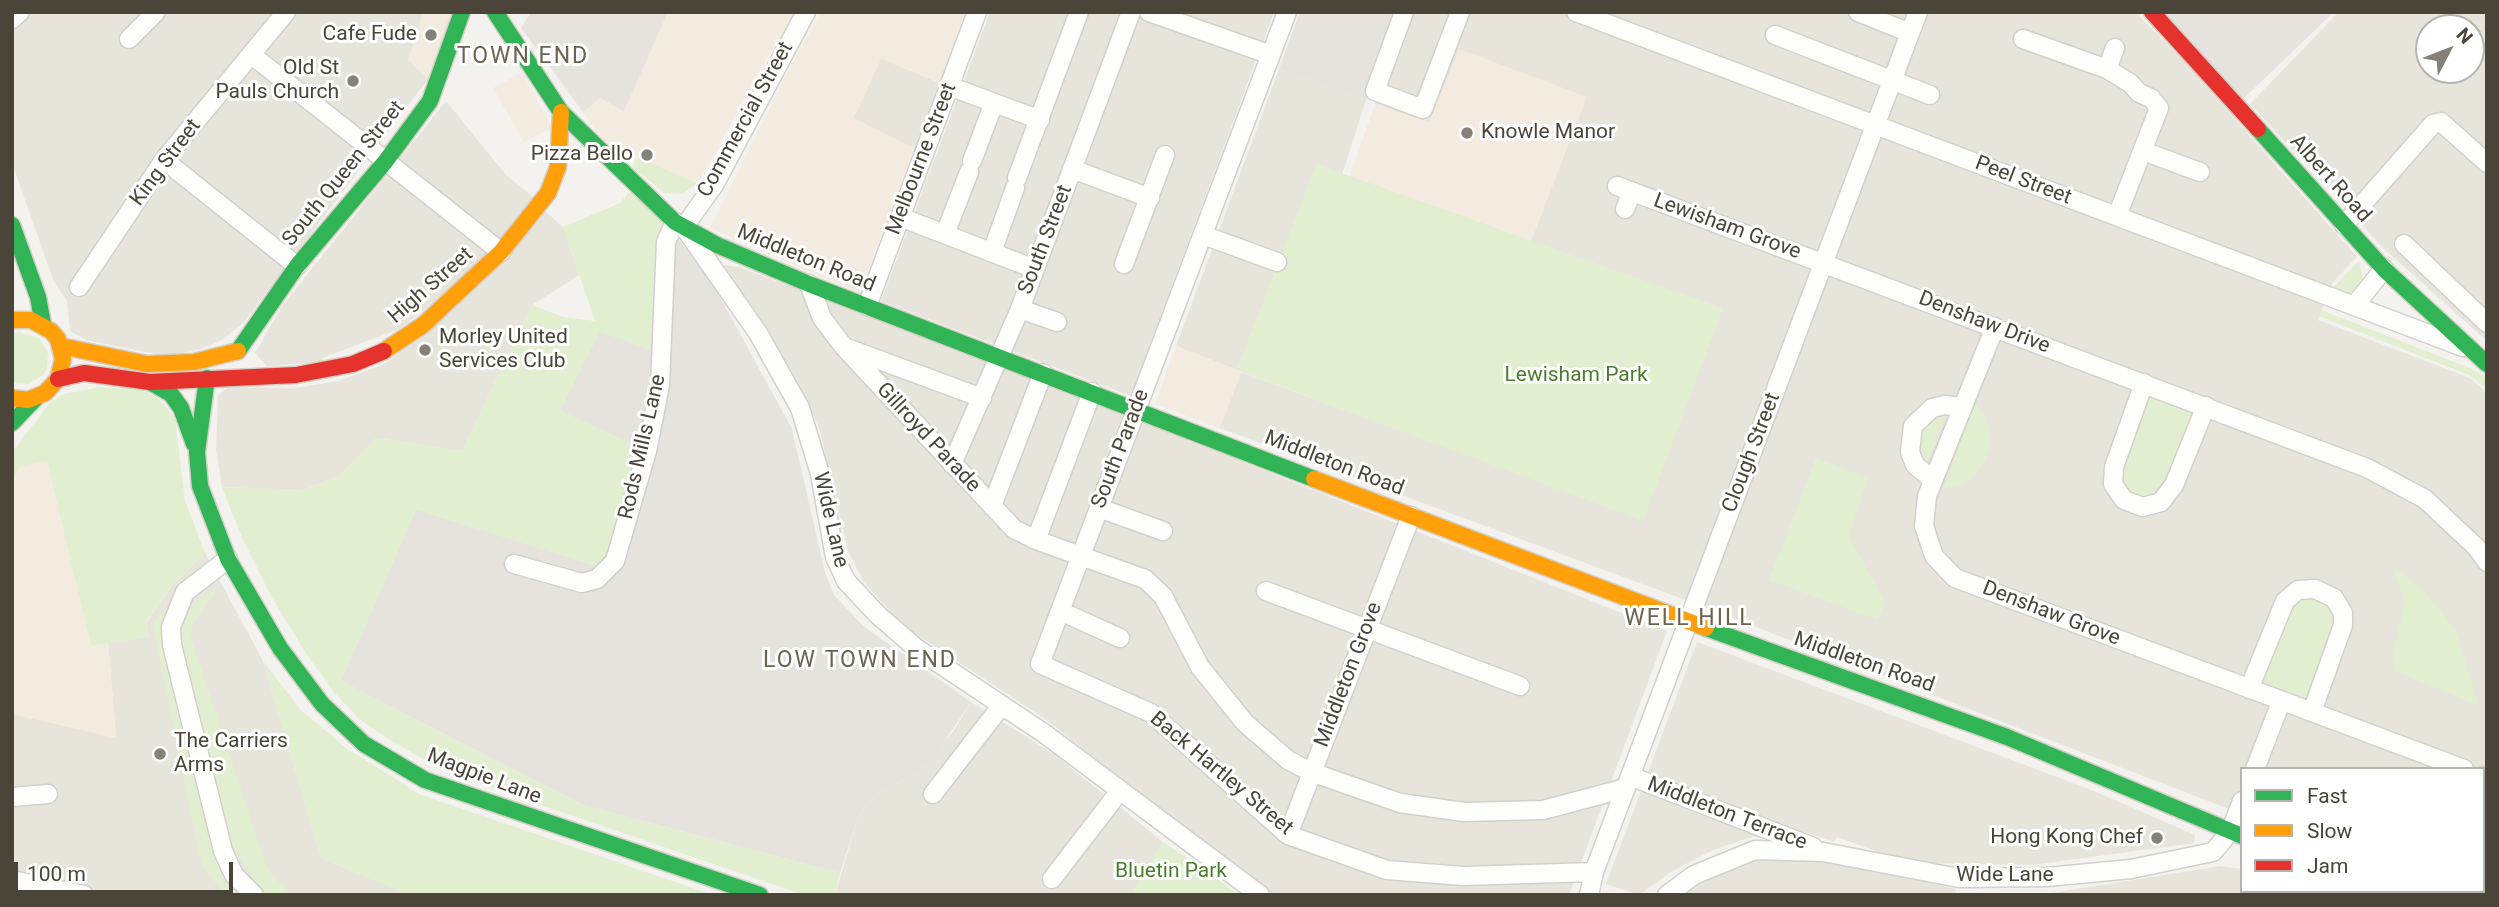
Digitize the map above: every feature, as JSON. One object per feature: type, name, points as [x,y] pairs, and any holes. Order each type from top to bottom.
[{"type":"street","points":[[12,19],[20,12]]},
{"type":"street","points":[[130,39],[156,12]]},
{"type":"street","name":"King Street","points":[[79,287],[164,160],[253,56],[286,12]]},
{"type":"street","name":"South Queen Street","points":[[238,351],[297,266],[385,162],[430,101],[462,12]]},
{"type":"street","name":"Middleton Road","points":[[495,12],[561,112],[679,224],[717,245],[809,284],[1411,516],[2007,737],[2236,834]]},
{"type":"street","name":"Commercial Street","points":[[679,224],[714,185],[806,12]]},
{"type":"street","name":"Melbourne Street","points":[[867,306],[977,12]]},
{"type":"street","points":[[992,252],[1079,12]]},
{"type":"street","name":"South Street","points":[[952,464],[1020,309],[1131,12]]},
{"type":"street","points":[[1149,12],[1271,55]]},
{"type":"street","name":"South Parade","points":[[1040,664],[1287,12]]},
{"type":"street","points":[[1404,12],[1375,91],[1423,109],[1460,12]]},
{"type":"street","name":"Peel Street","points":[[1576,12],[2470,350]]},
{"type":"street","points":[[1858,12],[1910,33]]},
{"type":"street","name":"Clough Street","points":[[1589,895],[1594,872],[1917,12]]},
{"type":"street","name":"Albert Road","points":[[2152,12],[2384,269],[2487,365]]},
{"type":"street","points":[[1775,35],[1930,95]]},
{"type":"street","points":[[2023,39],[2107,69],[2130,83],[2139,93],[2151,98],[2159,108],[2117,216]]},
{"type":"street","points":[[2107,69],[2115,48]]},
{"type":"street","points":[[253,56],[501,252]]},
{"type":"street","points":[[949,86],[1040,120]]},
{"type":"street","points":[[945,234],[994,103]]},
{"type":"street","name":"High Street","points":[[58,379],[84,373],[150,382],[203,383],[246,374],[321,372],[354,364],[387,350],[423,325],[501,252],[548,193],[570,162],[561,112]]},
{"type":"street","points":[[2344,225],[2433,124],[2441,122],[2487,163]]},
{"type":"street","points":[[2144,151],[2200,172]]},
{"type":"street","points":[[570,162],[589,153],[620,170]]},
{"type":"street","points":[[1124,264],[1165,155]]},
{"type":"street","points":[[164,160],[297,266]]},
{"type":"street","points":[[1072,169],[1150,198]]},
{"type":"street","name":"Lewisham Grove","points":[[1625,209],[1624,189],[1823,262]]},
{"type":"street","points":[[900,217],[1035,269]]},
{"type":"street","name":"Rods Mills Lane","points":[[514,564],[582,583],[597,579],[615,561],[647,451],[660,386],[666,242],[679,224]]},
{"type":"street","name":"Wide Lane","points":[[679,224],[751,321],[800,408],[820,474],[835,557],[846,581],[869,607],[916,648],[1002,705],[1260,895]]},
{"type":"street","points":[[12,225],[43,324],[61,346],[63,359],[58,379],[12,423]]},
{"type":"street","points":[[1203,235],[1277,262]]},
{"type":"street","points":[[2404,244],[2487,324]]},
{"type":"street","name":"Denshaw Drive","points":[[1823,262],[2367,468],[2425,499],[2477,548],[2487,562]]},
{"type":"street","points":[[2354,306],[2384,269]]},
{"type":"street","points":[[12,313],[20,301],[29,273]]},
{"type":"street","name":"Gillroyd Parade","points":[[809,284],[822,318],[844,347],[1014,529],[1035,540],[1145,579],[1163,596],[1200,667],[1245,723],[1288,760],[1311,772],[1400,803],[1464,812],[1543,810],[1628,782]]},
{"type":"street","points":[[1020,309],[1057,322]]},
{"type":"street","points":[[12,320],[32,320],[43,324]]},
{"type":"street","name":"Denshaw Grove","points":[[1995,327],[1960,407],[1927,496],[1924,526],[1934,556],[1955,578],[2459,767]]},
{"type":"street","points":[[61,346],[184,370],[203,383]]},
{"type":"street","points":[[844,347],[982,398]]},
{"type":"street","points":[[147,364],[194,362],[238,351],[246,374]]},
{"type":"street","points":[[992,506],[1043,373]]},
{"type":"street","name":"Magpie Lane","points":[[150,382],[170,394],[181,408],[197,452]]},
{"type":"street","name":"Magpie Lane","points":[[203,383],[197,452],[200,486],[228,559],[251,603],[313,693],[364,744],[425,780],[760,895]]},
{"type":"street","points":[[2144,383],[2114,467],[2113,484],[2124,500],[2143,507],[2161,502],[2174,485],[2206,406]]},
{"type":"street","points":[[1035,540],[1092,392]]},
{"type":"street","points":[[12,398],[36,398]]},
{"type":"street","points":[[1933,480],[1915,465],[1910,452],[1913,426],[1932,408],[1945,405],[1960,407]]},
{"type":"street","points":[[1099,508],[1163,531]]},
{"type":"street","name":"Middleton Grove","points":[[1287,835],[1411,516]]},
{"type":"street","points":[[228,559],[185,592],[176,607],[171,627],[172,645],[223,851],[234,875],[254,895]]},
{"type":"street","points":[[2249,689],[2285,601],[2298,590],[2315,589],[2334,598],[2343,613],[2343,625],[2312,712]]},
{"type":"street","points":[[1266,591],[1520,686]]},
{"type":"street","points":[[1060,611],[1120,638]]},
{"type":"street","name":"Back Hartley Street","points":[[1040,664],[1151,713],[1287,835],[1387,870],[1463,876],[1594,872]]},
{"type":"street","points":[[2256,767],[2281,702]]},
{"type":"street","points":[[933,794],[1002,705]]},
{"type":"street","name":"Middleton Terrace","points":[[1628,782],[1823,852]]},
{"type":"street","points":[[1052,879],[1119,792]]},
{"type":"street","points":[[12,797],[48,794]]},
{"type":"street","name":"Wide Lane","points":[[1667,895],[1694,875],[1755,850],[1823,852],[1959,878],[2088,875],[2173,862],[2213,852],[2236,834],[2240,812]]},
{"type":"street","points":[[12,880],[84,895]]},
{"type":"shaded area","points":[[12,12],[451,12],[428,79],[244,322],[222,340],[198,350],[166,356],[86,340],[70,331],[67,301],[54,282],[12,163]]},
{"type":"shaded area","points":[[423,12],[450,12],[428,79],[408,60]]},
{"type":"shaded area","points":[[531,12],[668,12],[624,111],[600,98],[583,112],[521,28]]},
{"type":"shaded area","points":[[668,12],[799,12],[768,56],[698,183],[619,151],[620,146],[603,140],[583,112],[600,98],[624,110]]},
{"type":"shaded area","points":[[822,12],[965,12],[940,83],[881,59],[854,118],[915,149],[859,293],[710,228],[792,63]]},
{"type":"shaded area","points":[[990,12],[1274,12],[1131,396],[881,301]]},
{"type":"shaded area","points":[[1300,12],[1395,12],[1366,100],[1279,69]]},
{"type":"shaded area","points":[[1410,12],[2135,12],[2180,57],[2357,257],[2332,283],[2318,320],[2470,378],[2487,393],[2487,895],[2422,893],[2485,893],[2485,767],[2240,767],[2240,813],[1683,599],[1220,428],[1241,372],[1437,444],[1723,309],[1531,241],[1586,97],[1429,123],[1375,104]]},
{"type":"shaded area","points":[[2164,12],[2334,12],[2243,99]]},
{"type":"shaded area","points":[[2339,12],[2487,12],[2487,341],[2383,248],[2250,104]]},
{"type":"shaded area","points":[[1459,49],[1587,97],[1531,241],[1349,178],[1375,104],[1429,122]]},
{"type":"shaded area","points":[[881,58],[940,83],[915,149],[853,119]]},
{"type":"shaded area","points":[[1279,69],[1366,100],[1342,175],[1317,165],[1237,370],[1176,346]]},
{"type":"shaded area","points":[[522,72],[552,128],[524,142],[493,88]]},
{"type":"shaded area","points":[[446,101],[506,175],[540,203],[501,252],[399,329],[322,358],[322,362],[267,366],[255,353],[282,306]]},
{"type":"shaded area","points":[[545,211],[563,227],[579,275],[532,305],[462,451],[376,438],[339,476],[304,490],[222,487],[216,450],[218,396],[228,387],[296,388],[338,381],[380,366],[392,359]]},
{"type":"shaded area","points":[[663,220],[709,277],[792,429],[825,573],[834,595],[863,626],[971,702],[934,756],[908,777],[873,796],[858,817],[840,873],[583,805],[341,681],[416,509],[608,570],[560,410],[600,331],[656,352]]},
{"type":"shaded area","points":[[722,265],[739,267],[1120,413],[1667,631],[1569,895],[1270,895],[1217,858],[1047,720],[902,625],[864,582],[848,551],[820,431],[805,395]]},
{"type":"shaded area","points":[[1176,346],[1241,372],[1220,428],[1155,404]]},
{"type":"shaded area","points":[[47,461],[91,646],[108,643],[116,738],[12,714],[12,482],[21,466]]},
{"type":"shaded area","points":[[205,553],[263,661],[321,858],[411,895],[12,895],[12,714],[116,737],[108,643],[149,636],[146,623],[171,587]]},
{"type":"shaded area","points":[[1697,642],[2094,791],[2195,835],[2194,843],[2032,865],[1921,863],[1887,855],[1837,837],[1834,842],[1765,819],[1758,835],[1713,850],[1671,872],[1639,895],[1606,884]]},
{"type":"shaded area","points":[[971,702],[1055,755],[1163,842],[1131,895],[835,895],[858,817],[873,796],[908,777],[953,732]]},
{"type":"shaded area","points":[[1775,857],[1860,867],[1956,889],[1955,895],[1682,895],[1714,875],[1750,860]]},
{"type":"shaded area","points":[[2220,866],[2240,869],[2240,893],[2350,895],[2005,895],[2052,893]]},
{"type":"green space","points":[[637,158],[698,183],[682,194],[665,193],[632,167]]},
{"type":"green space","name":"Lewisham Park","points":[[1316,164],[1723,309],[1643,521],[1237,370]]},
{"type":"green space","points":[[629,192],[663,220],[656,352],[600,332],[560,410],[647,451],[608,570],[416,510],[341,681],[583,805],[840,873],[835,895],[804,895],[506,793],[437,767],[392,741],[359,719],[333,691],[307,655],[271,596],[241,535],[222,487],[305,490],[339,476],[376,438],[462,451],[532,305],[563,317],[595,321],[563,227],[620,203]]},
{"type":"green space","points":[[2359,261],[2363,280],[2356,292],[2344,297],[2289,278],[2291,272],[2333,288]]},
{"type":"green space","points":[[2321,310],[2472,369],[2487,378],[2487,388],[2469,375],[2319,316]]},
{"type":"green space","points":[[19,332],[39,338],[48,352],[47,368],[43,375],[29,384],[12,383],[12,334]]},
{"type":"green space","points":[[2144,383],[2206,406],[2161,502],[2124,500],[2114,467]]},
{"type":"green space","points":[[101,387],[140,390],[156,397],[175,420],[185,501],[205,553],[171,587],[146,622],[149,636],[91,646],[47,461],[21,466],[12,481],[12,452],[50,403],[64,394]]},
{"type":"green space","points":[[1975,403],[1985,416],[1990,432],[1990,449],[1984,464],[1974,477],[1959,486],[1943,489]]},
{"type":"green space","points":[[1947,412],[1926,466],[1917,448],[1921,428],[1927,420]]},
{"type":"green space","points":[[1816,458],[1868,478],[1849,536],[1885,602],[1878,620],[1769,580]]},
{"type":"green space","points":[[2392,566],[2423,589],[2455,629],[2479,706],[2395,671],[2393,654],[2405,602]]},
{"type":"green space","points":[[219,588],[195,621],[190,635],[267,868],[290,895],[267,895],[259,888],[231,844],[179,639],[183,613],[187,615],[201,596]]},
{"type":"green space","points":[[2312,597],[2328,604],[2337,618],[2309,696],[2305,698],[2265,682],[2262,676],[2290,607],[2296,601]]},
{"type":"green space","points":[[167,604],[163,623],[165,649],[188,751],[217,857],[244,895],[225,895],[202,866],[153,625]]},
{"type":"green space","points":[[263,661],[301,710],[346,748],[419,794],[713,895],[411,895],[321,858]]},
{"type":"green space","name":"Bluetin Park","points":[[1163,842],[1204,869],[1239,895],[1131,895]]},
{"type":"traffic: fast","points":[[238,351],[297,266],[385,162],[430,101],[462,12]]},
{"type":"traffic: fast","points":[[495,12],[561,112],[675,222],[717,245],[809,284],[1314,479]]},
{"type":"traffic: fast","points":[[2258,129],[2384,269],[2487,364]]},
{"type":"traffic: fast","points":[[12,225],[38,297],[43,324]]},
{"type":"traffic: fast","points":[[207,378],[197,452],[200,486],[228,559],[280,648],[322,704],[364,744],[425,780],[760,895]]},
{"type":"traffic: fast","points":[[150,382],[171,394],[181,408],[194,444]]},
{"type":"traffic: fast","points":[[12,423],[36,398]]},
{"type":"traffic: fast","points":[[1706,628],[2007,737],[2240,835]]},
{"type":"traffic: slow","points":[[384,351],[423,325],[501,252],[548,193],[558,167],[561,112]]},
{"type":"traffic: slow","points":[[12,320],[31,320],[51,331],[58,339],[63,359],[58,379],[45,393],[28,400],[12,398]]},
{"type":"traffic: slow","points":[[61,346],[147,364],[194,362],[238,351]]},
{"type":"traffic: slow","points":[[1314,479],[1706,628]]},
{"type":"traffic: jam","points":[[2152,12],[2258,129]]},
{"type":"traffic: jam","points":[[58,379],[84,373],[150,382],[296,375],[353,364],[384,351]]},
{"type":"traffic: jam","points":[[2386,893],[2391,895]]},
{"type":"place","name":"Cafe Fude","points":[[431,35]]},
{"type":"place","name":"Old St Pauls Church","points":[[353,81]]},
{"type":"place","name":"Knowle Manor","points":[[1467,133]]},
{"type":"place","name":"Pizza Bello","points":[[647,155]]},
{"type":"place","name":"Morley United Services Club","points":[[425,350]]},
{"type":"place","name":"The Carriers Arms","points":[[160,754]]},
{"type":"place","name":"Hong Kong Chef","points":[[2157,838]]},
{"type":"district","name":"TOWN END","points":[[523,57]]},
{"type":"district","name":"WELL HILL","points":[[1689,619]]},
{"type":"district","name":"LOW TOWN END","points":[[860,661]]}]
